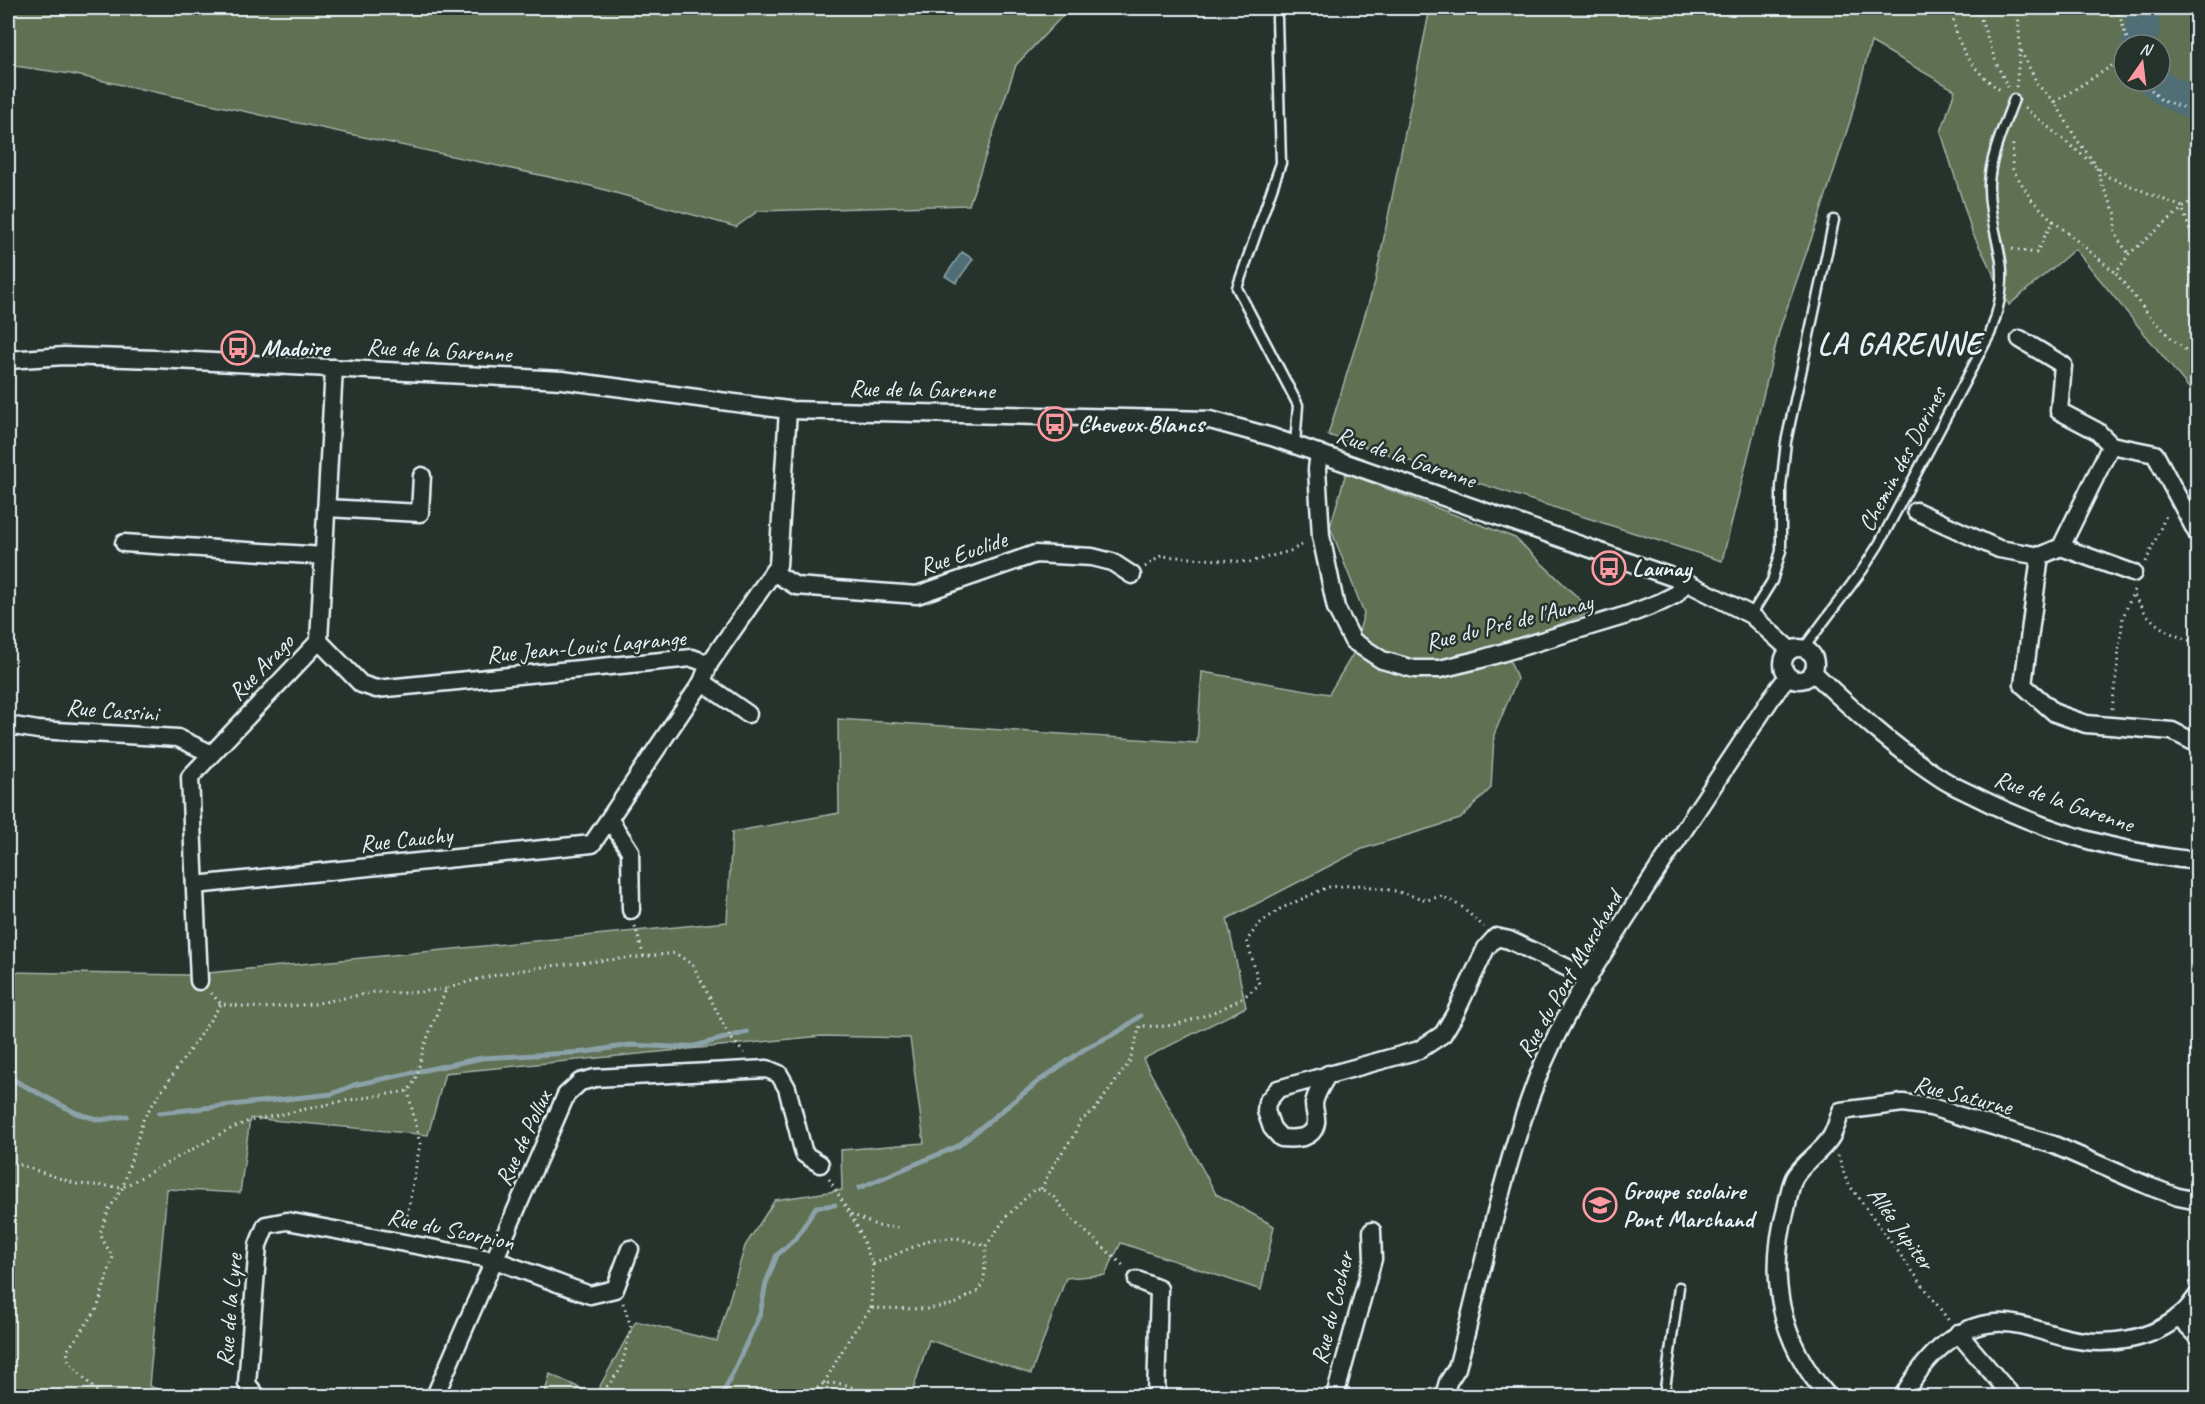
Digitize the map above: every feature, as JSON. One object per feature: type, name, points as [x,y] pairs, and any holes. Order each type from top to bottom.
[{"type":"street","points":[[2020,339],[2063,364],[2059,411],[2097,431],[2111,445],[2154,454],[2198,535]]},
{"type":"street","name":"Rue de la Garenne","points":[[8,360],[64,356],[562,381],[788,410],[1210,420],[1319,453],[1686,582],[1751,615],[1797,649],[1814,658],[1813,672],[1891,743],[1941,779],[2002,810],[2107,845],[2159,857],[2198,861]]},
{"type":"street","name":"Rue Arago","points":[[199,981],[190,777],[210,753],[318,641],[334,368]]},
{"type":"street","name":"Rue Jean-Louis Lagrange","points":[[318,641],[361,684],[376,689],[692,658],[710,664],[778,565],[788,410]]},
{"type":"street","points":[[1917,511],[1999,549],[2040,556],[2061,547],[2111,445]]},
{"type":"street","name":"Rue du Pré de l'Aunay","points":[[1319,453],[1317,469],[1320,536],[1336,608],[1353,641],[1382,660],[1414,669],[1440,669],[1481,659],[1627,615],[1675,594],[1686,582]]},
{"type":"street","points":[[326,508],[420,513],[422,476]]},
{"type":"street","points":[[124,543],[324,556]]},
{"type":"street","points":[[2061,547],[2139,573]]},
{"type":"street","name":"Rue Euclide","points":[[773,572],[796,586],[917,595],[1035,554],[1092,557],[1112,561],[1132,575]]},
{"type":"street","points":[[2040,556],[2022,685],[2055,713],[2086,724],[2172,731],[2198,744]]},
{"type":"street","points":[[1797,649],[1784,658],[1783,663],[1788,676],[1802,680],[1813,672]]},
{"type":"street","name":"Rue Cauchy","points":[[195,885],[592,844],[702,682],[710,664]]},
{"type":"street","name":"Rue du Pont Marchand","points":[[1444,1396],[1448,1382],[1457,1368],[1497,1204],[1538,1078],[1568,1015],[1621,925],[1788,676]]},
{"type":"street","points":[[702,682],[748,714]]},
{"type":"street","name":"Rue Cassini","points":[[8,725],[38,730],[178,738],[210,753]]},
{"type":"street","points":[[610,820],[630,851],[631,910]]},
{"type":"street","points":[[1328,1074],[1419,1050],[1443,1034],[1486,948],[1496,937],[1509,940],[1589,978]]},
{"type":"street","name":"Rue de Pollux","points":[[435,1396],[566,1095],[580,1082],[595,1078],[767,1069],[779,1074],[787,1088],[804,1154],[820,1164]]},
{"type":"street","name":"Rue Saturne","points":[[1828,1396],[1806,1369],[1787,1329],[1777,1287],[1778,1255],[1779,1236],[1794,1178],[1831,1137],[1841,1111],[1903,1103],[1931,1107],[2054,1144],[2169,1194],[2198,1201]]},
{"type":"street","name":"Rue du Scorpion","points":[[266,1225],[287,1221],[495,1260],[590,1295],[615,1289]]},
{"type":"street","name":"Rue de la Lyre","points":[[257,1396],[247,1384],[258,1245],[266,1225]]},
{"type":"street","name":"Rue du Cocher","points":[[1335,1396],[1372,1259],[1372,1231]]},
{"type":"street","points":[[615,1289],[630,1249]]},
{"type":"street","points":[[1137,1280],[1159,1289],[1156,1396]]},
{"type":"street","points":[[1903,1396],[1933,1354],[1958,1333],[1995,1323],[2020,1326],[2068,1339],[2115,1341],[2136,1338],[2161,1329],[2178,1317],[2198,1295]]},
{"type":"street","points":[[2178,1317],[2198,1337]]},
{"type":"street","points":[[1958,1333],[2012,1396]]},
{"type":"lane","points":[[1277,18],[1281,163],[1237,288],[1298,405],[1295,445]]},
{"type":"lane","name":"Chemin des Dorines","points":[[1797,649],[1863,569],[1879,544],[1990,334],[2000,307],[2001,263],[1996,245],[1989,185],[1993,156],[2014,99]]},
{"type":"lane","points":[[1751,615],[1772,581],[1781,551],[1781,487],[1786,442],[1834,220]]},
{"type":"lane","points":[[1664,1396],[1679,1287]]},
{"type":"path","points":[[1952,8],[1953,24],[1968,61],[1989,82],[2014,99],[2109,177],[2182,207],[2198,254]]},
{"type":"path","points":[[1977,8],[1997,65],[2014,99]]},
{"type":"path","points":[[2014,99],[2020,50],[2018,8]]},
{"type":"path","points":[[2117,8],[2125,33]]},
{"type":"path","points":[[2020,50],[2038,85],[2054,102],[2097,167],[2103,187],[2116,214],[2115,230],[2118,239],[2128,254]]},
{"type":"path","points":[[2054,102],[2112,66]]},
{"type":"path","points":[[2154,93],[2162,101],[2198,111]]},
{"type":"path","points":[[2013,140],[2012,168],[2031,200],[2115,273],[2150,318],[2182,348],[2198,359]]},
{"type":"path","points":[[2115,273],[2128,254],[2198,195]]},
{"type":"path","points":[[1996,245],[2036,254],[2053,221]]},
{"type":"path","points":[[2110,726],[2123,617],[2139,573],[2176,493]]},
{"type":"path","points":[[1132,575],[1161,556],[1250,562],[1290,551],[1320,536]]},
{"type":"path","points":[[2133,593],[2138,604],[2152,620],[2173,636],[2198,643]]},
{"type":"path","points":[[1041,1189],[1080,1121],[1094,1111],[1129,1063],[1140,1026],[1172,1026],[1209,1013],[1250,994],[1259,984],[1247,940],[1259,924],[1280,909],[1328,887],[1360,885],[1427,900],[1443,896],[1462,907],[1496,937]]},
{"type":"path","points":[[631,910],[644,957]]},
{"type":"path","points":[[199,981],[221,1004],[262,1008],[314,1004],[375,992],[408,993],[446,989],[495,974],[598,960],[675,953],[693,965],[733,1041]]},
{"type":"path","points":[[8,1161],[77,1184],[123,1187],[226,1131],[249,1121],[408,1090],[418,1075],[418,1069],[446,989]]},
{"type":"path","points":[[101,1396],[69,1362],[67,1352],[97,1309],[113,1257],[102,1239],[101,1231],[108,1211],[123,1187],[144,1117],[221,1004]]},
{"type":"path","points":[[402,1242],[420,1144],[408,1090]]},
{"type":"path","name":"Allée Jupiter","points":[[1831,1137],[1846,1182],[1958,1333]]},
{"type":"path","points":[[808,1396],[824,1383],[850,1337],[871,1308],[873,1264],[856,1224],[820,1164]]},
{"type":"path","points":[[871,1308],[928,1309],[955,1304],[978,1291],[984,1280],[986,1246],[1007,1216],[1034,1190],[1041,1189],[1052,1195],[1074,1221],[1137,1280]]},
{"type":"path","points":[[844,1207],[852,1215],[878,1226],[902,1228]]},
{"type":"path","points":[[873,1264],[932,1239],[957,1238],[986,1246]]},
{"type":"path","points":[[599,1396],[621,1369],[631,1327],[625,1307],[615,1289]]},
{"type":"path","points":[[824,1383],[844,1384],[872,1396]]},
{"type":"green space","points":[[8,8],[1070,8],[1016,65],[969,205],[758,211],[736,227],[591,186],[71,74],[8,65]]},
{"type":"green space","points":[[1430,8],[2197,8],[2197,398],[2075,249],[2009,305],[1972,232],[1941,132],[1955,90],[1871,42],[1851,118],[1780,328],[1722,561],[1328,435],[1375,282]]},
{"type":"green space","points":[[1346,473],[1515,538],[1593,612],[1504,645],[1517,679],[1494,735],[1491,788],[1460,819],[1362,849],[1227,919],[1246,1007],[1143,1059],[1216,1194],[1274,1226],[1261,1290],[1121,1243],[1105,1275],[1066,1278],[1031,1374],[929,1340],[911,1396],[544,1396],[550,1374],[595,1395],[636,1321],[717,1341],[745,1246],[775,1200],[842,1190],[841,1150],[924,1143],[910,1038],[822,1036],[445,1073],[428,1135],[250,1118],[240,1193],[167,1189],[149,1386],[177,1396],[8,1396],[8,972],[188,975],[727,922],[732,832],[839,813],[838,719],[1197,743],[1202,672],[1329,694],[1353,654],[1364,613],[1330,527]]},
{"type":"water","points":[[962,252],[973,259],[956,283],[945,276]]},
{"type":"waterway","points":[[2142,8],[2142,33]]},
{"type":"waterway","points":[[2171,93],[2198,103]]},
{"type":"waterway","points":[[859,1188],[958,1146],[1039,1081],[1086,1048],[1118,1032],[1140,1016]]},
{"type":"waterway","points":[[159,1113],[332,1094],[354,1085],[482,1058],[586,1052],[630,1045],[695,1046],[747,1032]]},
{"type":"waterway","points":[[8,1077],[76,1113],[100,1120],[127,1116]]},
{"type":"waterway","points":[[722,1396],[760,1314],[766,1283],[777,1255],[796,1238],[816,1207],[835,1205]]},
{"type":"place","name":"Madoire","points":[[238,348]]},
{"type":"place","name":"Cheveux Blancs","points":[[1055,424]]},
{"type":"place","name":"Launay","points":[[1609,568]]},
{"type":"place","name":"Groupe scolaire Pont Marchand","points":[[1600,1205]]},
{"type":"district","name":"LA GARENNE","points":[[1900,344]]}]
